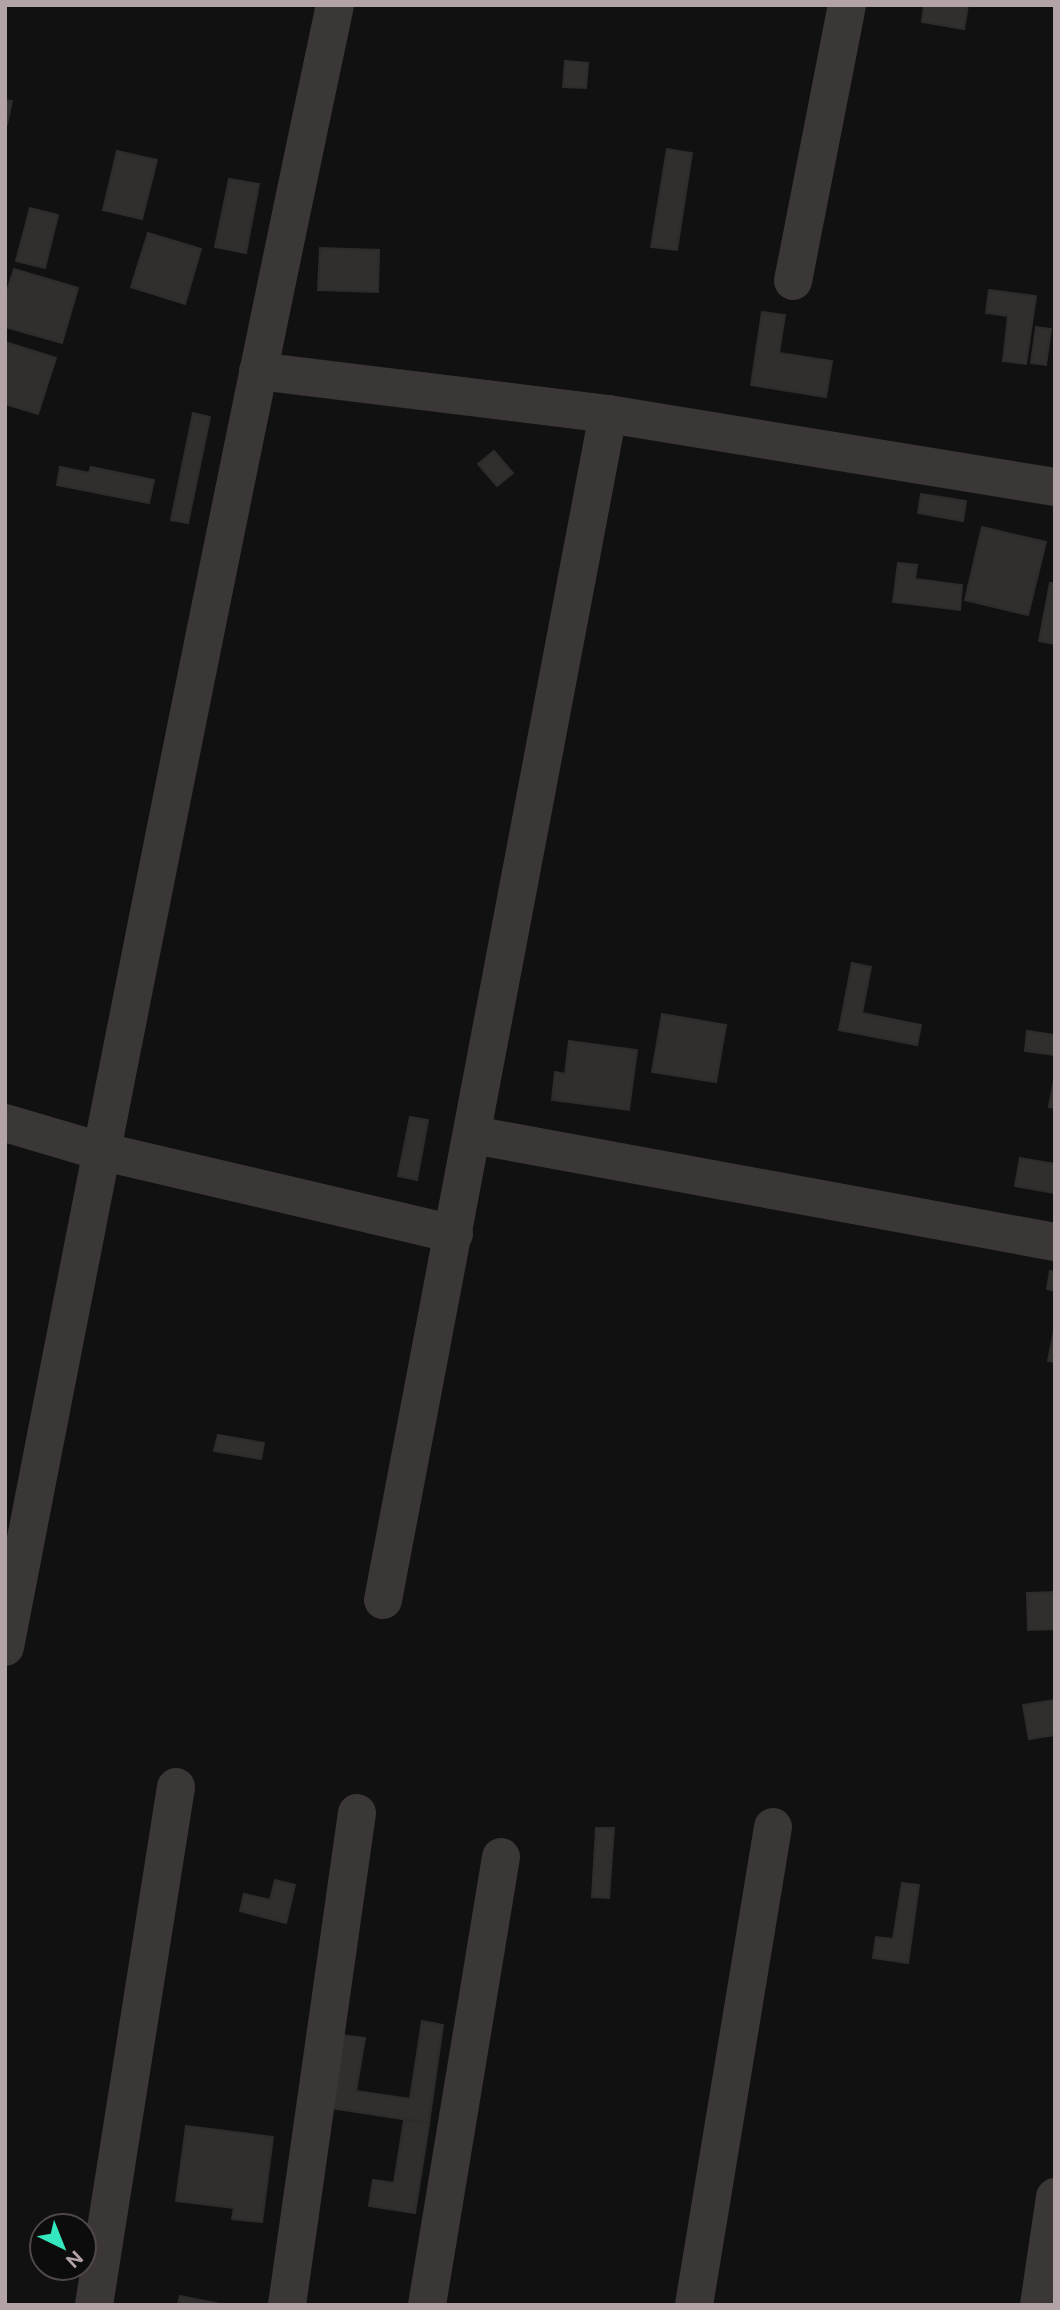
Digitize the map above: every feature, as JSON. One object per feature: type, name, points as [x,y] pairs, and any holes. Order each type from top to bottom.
[{"type":"street","points":[[5,1647],[100,1151],[335,5]]},
{"type":"street","points":[[793,281],[847,5]]},
{"type":"street","points":[[258,371],[608,414],[1055,487]]},
{"type":"street","points":[[383,1600],[608,414]]},
{"type":"street","points":[[5,1123],[100,1151],[454,1234]]},
{"type":"street","points":[[473,1135],[1055,1242]]},
{"type":"street","points":[[94,2305],[176,1787]]},
{"type":"street","points":[[287,2305],[357,1812]]},
{"type":"street","points":[[694,2305],[773,1827]]},
{"type":"street","points":[[427,2305],[501,1857]]},
{"type":"street","points":[[1039,2305],[1055,2197]]},
{"type":"building","points":[[924,5],[968,5],[964,29],[922,22]]},
{"type":"building","points":[[565,61],[588,63],[586,88],[563,87]]},
{"type":"building","points":[[5,100],[12,101],[7,124],[5,124]]},
{"type":"building","points":[[667,149],[692,153],[677,250],[651,247]]},
{"type":"building","points":[[117,151],[157,160],[142,219],[103,210]]},
{"type":"building","points":[[229,179],[259,184],[246,253],[215,247]]},
{"type":"building","points":[[30,208],[58,215],[45,268],[16,261]]},
{"type":"building","points":[[148,233],[201,249],[185,304],[131,287]]},
{"type":"building","points":[[320,248],[379,250],[378,292],[318,290]]},
{"type":"building","points":[[14,269],[78,288],[62,343],[5,327],[5,297]]},
{"type":"building","points":[[989,290],[1036,296],[1026,364],[1003,361],[1008,316],[986,313]]},
{"type":"building","points":[[762,312],[785,315],[779,353],[832,361],[826,397],[751,385]]},
{"type":"building","points":[[1036,327],[1051,329],[1046,365],[1031,363]]},
{"type":"building","points":[[5,342],[56,358],[38,414],[5,404]]},
{"type":"building","points":[[193,413],[210,417],[188,523],[171,520]]},
{"type":"building","points":[[494,451],[513,473],[497,486],[478,464]]},
{"type":"building","points":[[60,467],[89,473],[91,467],[154,480],[149,503],[57,485]]},
{"type":"building","points":[[921,494],[966,501],[963,521],[918,513]]},
{"type":"building","points":[[982,527],[1046,542],[1028,615],[965,600]]},
{"type":"building","points":[[898,563],[917,565],[915,579],[962,585],[960,610],[893,602]]},
{"type":"building","points":[[1050,583],[1055,583],[1055,644],[1039,641]]},
{"type":"building","points":[[852,963],[871,967],[862,1013],[921,1025],[917,1045],[839,1030]]},
{"type":"building","points":[[662,1014],[726,1025],[716,1082],[652,1072]]},
{"type":"building","points":[[1055,1028],[1055,1055],[1025,1051],[1027,1031],[1054,1035]]},
{"type":"building","points":[[569,1041],[637,1050],[629,1110],[552,1100],[555,1072],[565,1074]]},
{"type":"building","points":[[1055,1075],[1055,1108],[1049,1107]]},
{"type":"building","points":[[410,1117],[428,1120],[417,1180],[398,1176]]},
{"type":"building","points":[[1020,1158],[1055,1164],[1055,1193],[1015,1186]]},
{"type":"building","points":[[1050,1271],[1055,1272],[1055,1291],[1047,1289]]},
{"type":"building","points":[[1055,1326],[1055,1362],[1048,1361]]},
{"type":"building","points":[[218,1435],[264,1443],[261,1459],[214,1451]]},
{"type":"building","points":[[1055,1592],[1055,1629],[1028,1630],[1027,1593]]},
{"type":"building","points":[[1055,1700],[1055,1735],[1029,1739],[1023,1705]]},
{"type":"building","points":[[596,1828],[614,1828],[609,1898],[592,1897]]},
{"type":"building","points":[[275,1880],[295,1885],[286,1923],[240,1911],[244,1894],[270,1900]]},
{"type":"building","points":[[902,1883],[919,1885],[908,1963],[873,1958],[876,1937],[893,1939]]},
{"type":"building","points":[[422,2021],[443,2025],[429,2123],[330,2108],[342,2035],[365,2038],[356,2091],[410,2099]]},
{"type":"building","points":[[404,2120],[429,2124],[415,2213],[369,2206],[373,2180],[394,2183]]},
{"type":"building","points":[[186,2126],[273,2137],[262,2222],[232,2219],[234,2208],[176,2201]]},
{"type":"building","points":[[180,2296],[225,2305],[178,2305]]}]
